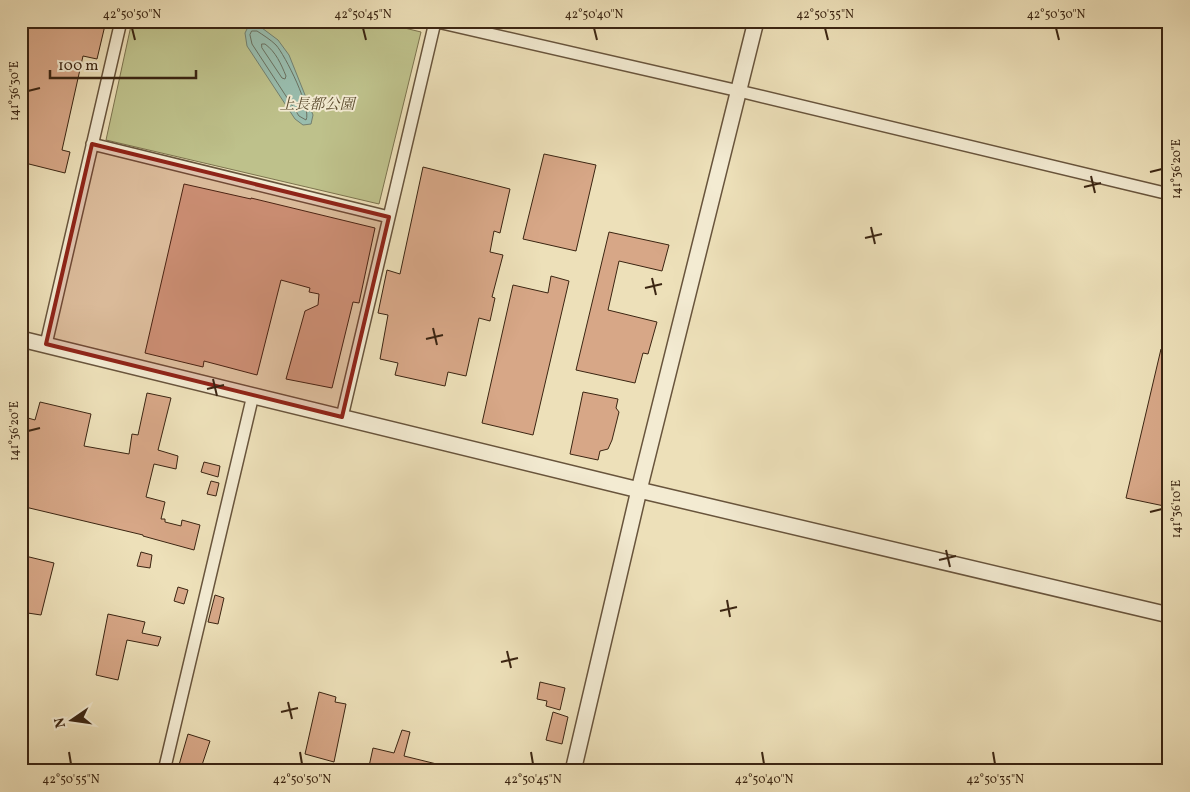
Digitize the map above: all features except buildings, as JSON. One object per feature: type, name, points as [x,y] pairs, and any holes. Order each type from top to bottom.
[{"type":"street","points":[[46,344],[121,21]]},
{"type":"street","points":[[342,417],[434,21],[1169,194]]},
{"type":"street","points":[[573,771],[639,490],[756,21]]},
{"type":"street","points":[[92,144],[389,217]]},
{"type":"street","points":[[21,339],[639,490],[1169,615]]},
{"type":"street","points":[[164,771],[253,395]]},
{"type":"highlighted area","points":[[92,144],[389,217],[342,417],[46,344]]},
{"type":"green space","name":"上長都公園","points":[[132,21],[376,21],[421,32],[379,204],[106,140]]},
{"type":"water","points":[[258,25],[278,40],[289,55],[313,115],[311,124],[303,125],[295,119],[247,46],[245,33],[248,27]]}]
